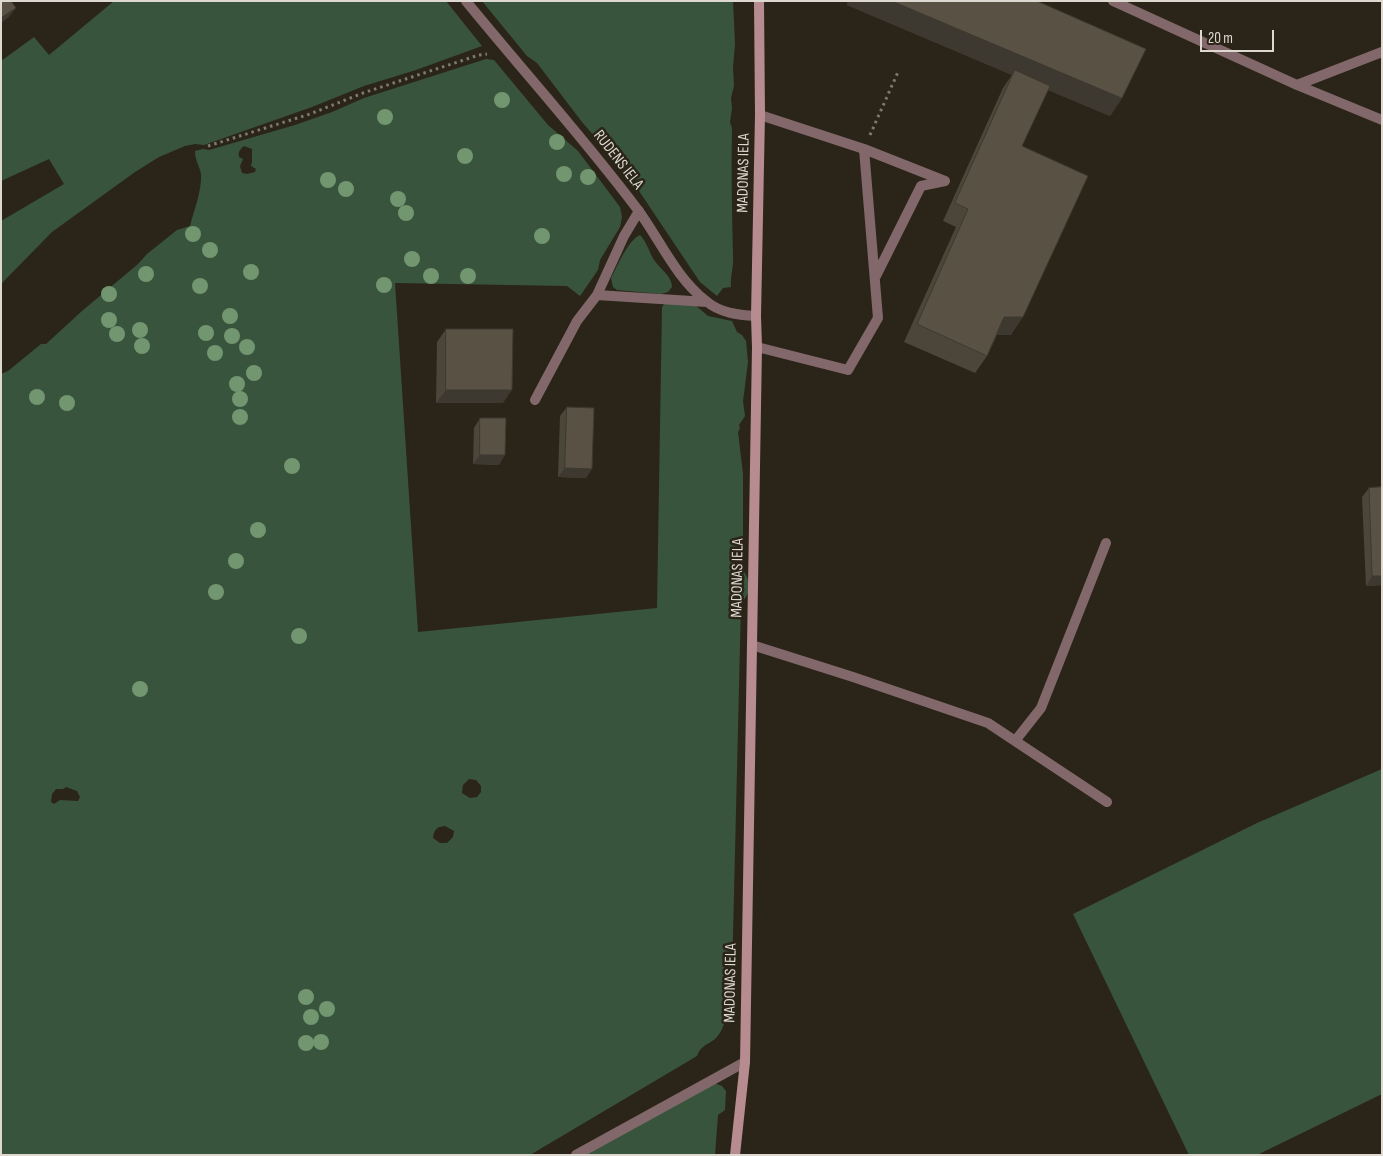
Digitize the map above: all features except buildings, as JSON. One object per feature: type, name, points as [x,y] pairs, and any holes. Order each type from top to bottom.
[{"type":"main road","name":"MADONAS IELA","points":[[735,1155],[745,1062],[757,347],[760,115],[759,1]]},
{"type":"street","name":"RUDENS IELA","points":[[466,1],[584,141],[639,211],[692,288],[707,302],[728,312],[756,316]]},
{"type":"street","points":[[1113,1],[1297,85],[1382,120]]},
{"type":"street","points":[[1297,85],[1382,52]]},
{"type":"street","points":[[760,115],[864,149],[945,181],[921,186],[875,277]]},
{"type":"street","points":[[757,347],[848,370],[878,318],[864,149]]},
{"type":"street","points":[[534,400],[577,321],[597,295],[624,236],[639,211]]},
{"type":"street","points":[[597,295],[707,302]]},
{"type":"street","points":[[1015,741],[1041,708],[1106,543]]},
{"type":"street","points":[[752,645],[988,723],[1107,802]]},
{"type":"street","points":[[576,1155],[745,1062]]},
{"type":"path","points":[[208,146],[310,114],[363,93],[479,54],[492,53],[511,56]]},
{"type":"path","points":[[864,149],[898,72]]},
{"type":"green space","points":[[114,1],[446,1],[482,46],[416,70],[364,86],[312,107],[204,145],[185,146],[159,157],[52,232],[1,284],[1,221],[64,184],[49,159],[1,181],[1,61],[34,37],[49,55]]},
{"type":"green space","points":[[482,1],[733,1],[735,44],[734,86],[731,98],[730,122],[732,128],[733,260],[731,287],[723,288],[717,296],[700,282],[629,176],[582,122],[537,63],[527,56]]},
{"type":"green space","points":[[486,59],[494,60],[548,125],[578,151],[620,207],[622,217],[620,227],[600,260],[598,270],[580,296],[567,286],[395,283],[418,632],[657,608],[662,307],[666,302],[695,305],[708,316],[732,321],[737,332],[746,341],[748,362],[743,401],[745,416],[739,425],[738,432],[743,474],[743,570],[748,579],[749,591],[741,603],[732,976],[724,1025],[716,1038],[703,1047],[697,1056],[530,1155],[1,1155],[1,374],[8,371],[41,344],[46,344],[147,254],[177,230],[190,226],[201,180],[195,151],[209,150],[295,125],[364,98]],"holes":[[[244,146],[252,149],[251,166],[256,169],[255,172],[242,173],[240,166],[243,159],[239,157],[240,151]],[[469,779],[476,780],[481,786],[481,792],[477,797],[470,798],[462,793],[463,785]],[[66,787],[77,791],[80,797],[78,801],[60,800],[54,804],[51,802],[52,794],[56,789]],[[445,826],[454,831],[453,837],[447,843],[440,843],[433,838],[434,832],[438,828]]]},
{"type":"green space","points":[[640,235],[654,260],[670,279],[672,287],[668,292],[661,294],[617,290],[613,287],[611,278],[631,242]]},
{"type":"green space","points":[[1382,769],[1382,1094],[1257,1155],[1189,1155],[1073,914],[1257,823]]},
{"type":"green space","points":[[714,1083],[722,1086],[726,1091],[725,1110],[718,1115],[715,1155],[584,1155]]}]
